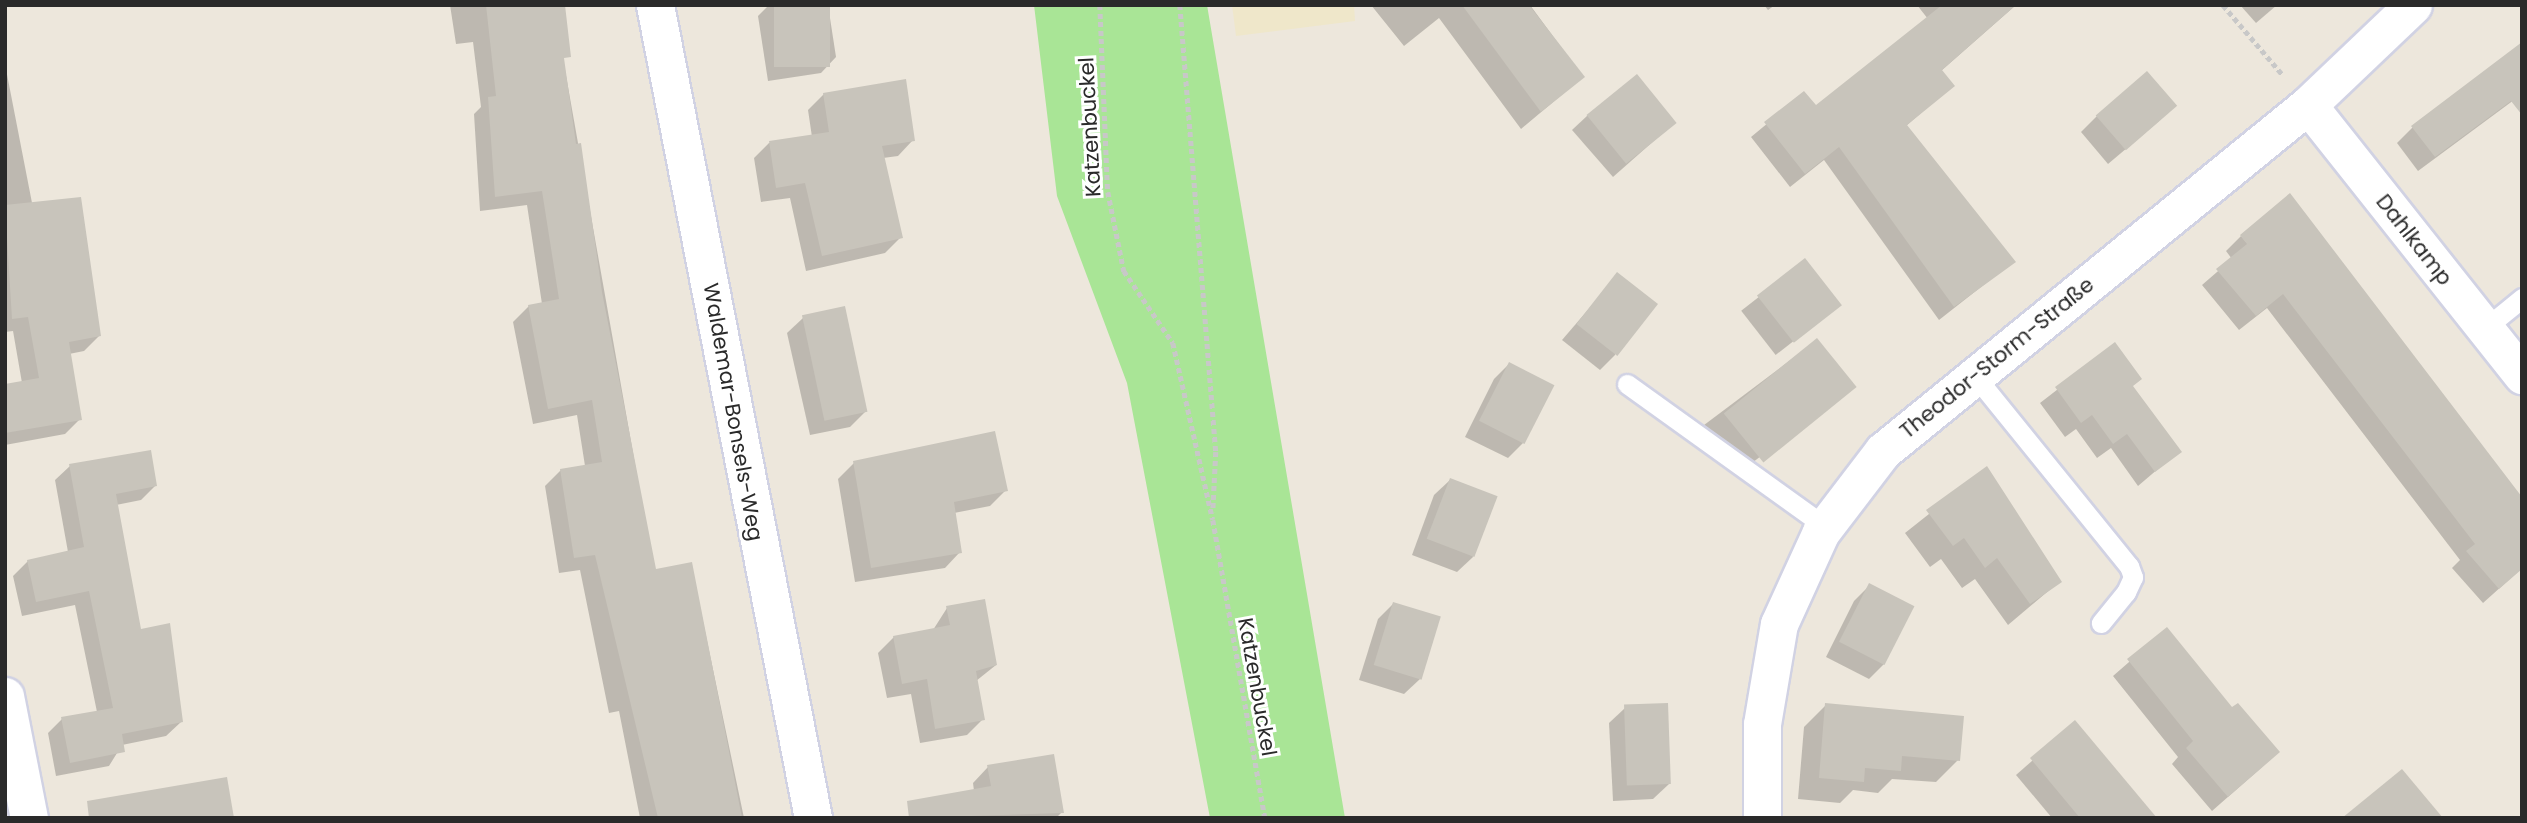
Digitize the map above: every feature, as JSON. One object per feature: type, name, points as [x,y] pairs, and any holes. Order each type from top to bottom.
[{"type":"street","name":"Waldemar-Bonsels-Weg","points":[[655,5],[813,818]]},
{"type":"street","name":"Theodor-Storm-Straße","points":[[1762,818],[1762,724],[1779,624],[1826,527],[1883,451],[2308,105],[2413,5]]},
{"type":"street","name":"Dahlkamp","points":[[2308,105],[2522,375]]},
{"type":"street","points":[[5,696],[29,818]]},
{"type":"lane","points":[[2484,329],[2522,298]]},
{"type":"lane","points":[[1975,376],[2129,566],[2133,578],[2126,592],[2101,623]]},
{"type":"lane","points":[[1627,384],[1826,527]]},
{"type":"path","name":"Katzenbuckel","points":[[1100,5],[1108,191],[1124,271],[1173,343],[1213,520],[1265,818]]},
{"type":"path","name":"Katzenbuckel","points":[[1180,5],[1216,452],[1213,520]]},
{"type":"path","points":[[2223,5],[2308,105]]},
{"type":"shaded area","points":[[1232,5],[1354,5],[1355,21],[1236,36]]},
{"type":"green space","points":[[1034,5],[1207,5],[1345,818],[1210,818],[1127,383],[1057,196]]},
{"type":"building","points":[[486,5],[565,5],[571,57],[564,58],[576,144],[581,143],[602,292],[656,569],[692,562],[742,818],[658,818],[595,555],[574,558],[560,469],[602,462],[592,400],[548,409],[528,305],[559,299],[542,191],[495,197],[488,97],[496,96]]},
{"type":"building","points":[[774,5],[830,5],[830,67],[774,67]]},
{"type":"building","points":[[1462,5],[1529,5],[1585,77],[1541,112]]},
{"type":"building","points":[[1942,5],[2016,5],[1942,70],[1955,86],[1907,125],[2016,262],[1954,307],[1839,147],[1805,174],[1764,122],[1804,91],[1816,105]]},
{"type":"building","points":[[2522,42],[2522,115],[2511,101],[2435,157],[2411,126]]},
{"type":"building","points":[[2147,71],[2177,106],[2126,150],[2096,116]]},
{"type":"building","points":[[1637,74],[1677,123],[1626,164],[1586,115]]},
{"type":"building","points":[[906,79],[915,141],[882,146],[903,238],[822,256],[805,183],[776,188],[769,141],[829,132],[823,93]]},
{"type":"building","points":[[2290,193],[2522,497],[2522,569],[2499,589],[2466,551],[2475,544],[2283,294],[2256,316],[2216,269],[2247,244],[2240,235]]},
{"type":"building","points":[[81,197],[101,336],[69,342],[82,420],[5,433],[5,384],[39,378],[28,317],[12,319],[5,205]]},
{"type":"building","points":[[1805,258],[1842,305],[1794,343],[1757,296]]},
{"type":"building","points":[[1617,272],[1658,304],[1617,356],[1576,324]]},
{"type":"building","points":[[845,306],[867,412],[824,421],[802,315]]},
{"type":"building","points":[[1817,338],[1857,387],[1763,462],[1724,414]]},
{"type":"building","points":[[2115,342],[2142,379],[2133,386],[2182,452],[2155,472],[2127,434],[2113,444],[2092,415],[2081,423],[2055,387]]},
{"type":"building","points":[[1509,362],[1554,385],[1524,444],[1479,421]]},
{"type":"building","points":[[995,431],[1008,491],[954,502],[962,553],[871,568],[853,461]]},
{"type":"building","points":[[151,450],[157,486],[116,494],[141,629],[170,623],[183,722],[122,734],[125,752],[70,763],[61,717],[113,708],[89,591],[36,602],[27,560],[84,547],[69,464]]},
{"type":"building","points":[[1987,466],[2062,582],[2030,604],[1997,558],[1985,568],[1964,538],[1953,546],[1926,510]]},
{"type":"building","points":[[1450,478],[1498,496],[1474,557],[1427,539]]},
{"type":"building","points":[[1869,583],[1914,606],[1884,665],[1839,642]]},
{"type":"building","points":[[985,599],[997,665],[976,671],[985,720],[935,729],[927,679],[902,684],[893,636],[950,625],[946,606]]},
{"type":"building","points":[[1393,602],[1441,617],[1422,680],[1374,665]]},
{"type":"building","points":[[2167,627],[2232,707],[2238,703],[2280,752],[2228,797],[2186,748],[2193,741],[2127,659]]},
{"type":"building","points":[[1668,703],[1671,784],[1627,785],[1624,705]]},
{"type":"building","points":[[1825,703],[1964,716],[1960,761],[1902,756],[1901,771],[1865,768],[1864,782],[1819,778]]},
{"type":"building","points":[[2075,720],[2157,818],[2080,818],[2030,758]]},
{"type":"building","points":[[1054,754],[1064,813],[909,818],[907,801],[991,786],[987,765]]},
{"type":"building","points":[[2402,769],[2443,818],[2342,818]]},
{"type":"building","points":[[227,777],[234,818],[89,818],[87,801]]}]
